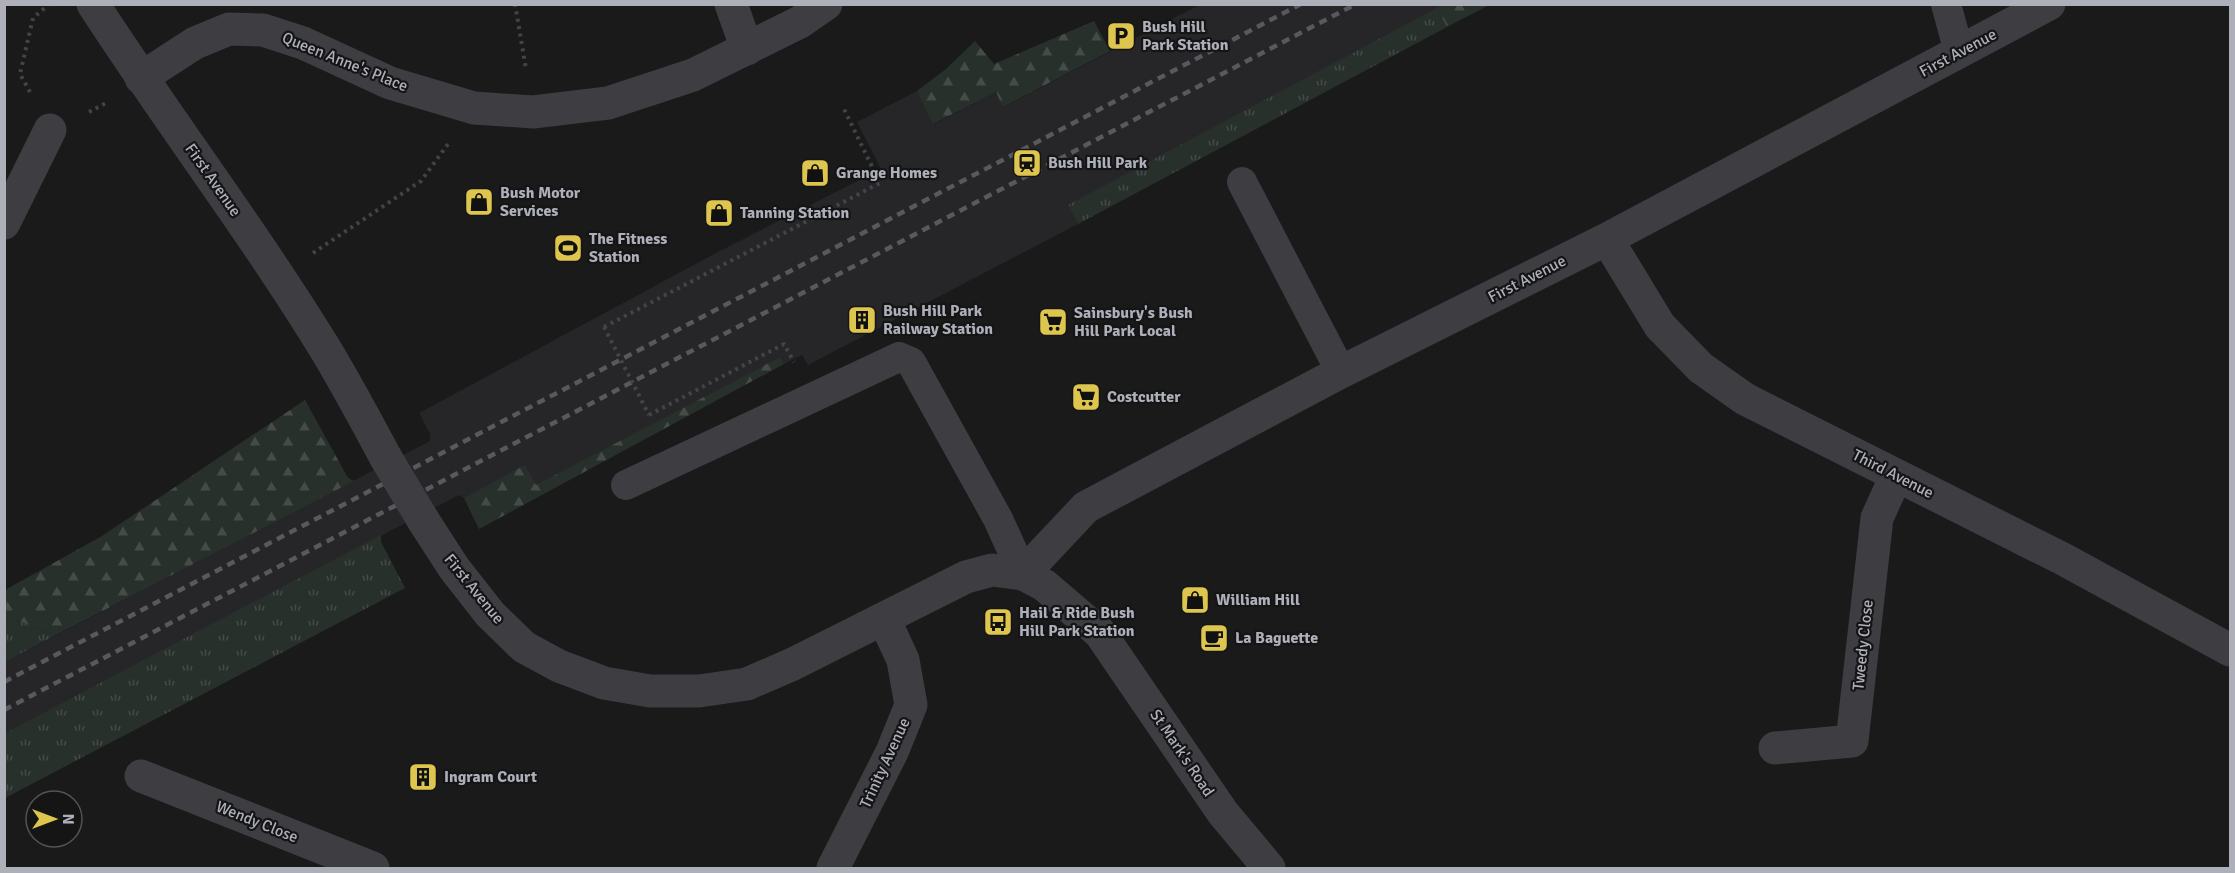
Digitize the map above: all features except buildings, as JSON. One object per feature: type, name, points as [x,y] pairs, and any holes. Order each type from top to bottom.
[{"type":"street","name":"First Avenue","points":[[93,4],[141,78],[271,263],[325,348],[386,458],[454,568],[490,614],[524,647],[559,666],[604,683],[650,692],[699,691],[747,684],[794,664],[966,577],[992,570],[1023,574],[1044,585],[1100,633]]},
{"type":"street","points":[[731,4],[747,49]]},
{"type":"street","name":"Queen Anne's Place","points":[[141,78],[195,42],[229,29],[263,30],[303,43],[390,83],[432,96],[474,108],[533,112],[608,103],[693,75],[800,22],[826,4]]},
{"type":"street","name":"First Avenue","points":[[1023,574],[1086,507],[1341,372],[1606,239],[2049,4]]},
{"type":"street","points":[[4,223],[50,130]]},
{"type":"street","name":"Third Avenue","points":[[1606,239],[1660,326],[1701,368],[1745,399],[2063,559],[2230,650]]},
{"type":"street","name":"Tweedy Close","points":[[1775,748],[1852,741],[1877,518],[1896,476]]},
{"type":"street","name":"Trinity Avenue","points":[[833,868],[892,752],[911,705],[903,660],[884,619]]},
{"type":"street","name":"St Mark's Road","points":[[1100,633],[1222,813],[1269,868]]},
{"type":"street","name":"Wendy Close","points":[[141,776],[373,868]]},
{"type":"lane","points":[[1946,4],[1959,52]]},
{"type":"lane","points":[[1242,182],[1341,372]]},
{"type":"lane","points":[[626,485],[899,357],[911,362],[998,519],[1023,574]]},
{"type":"path","points":[[515,4],[533,112]]},
{"type":"path","points":[[48,5],[33,18],[20,74],[50,130],[98,108],[141,78]]},
{"type":"path","points":[[793,360],[784,344],[649,415],[604,327],[880,183],[843,107]]},
{"type":"path","points":[[324,246],[421,181]]},
{"type":"shaded area","points":[[1199,5],[1445,5],[1069,205],[1078,224],[808,365],[802,355],[784,364],[780,357],[536,486],[525,466],[464,498],[459,495],[5,733],[5,662],[430,441],[430,434],[419,413],[716,253],[881,169],[857,122],[917,91],[934,124],[996,92],[1004,107]]},
{"type":"green space","points":[[1445,4],[1489,5],[1447,27],[1437,8]]},
{"type":"green space","points":[[1437,8],[1447,27],[1078,224],[1068,205]]},
{"type":"green space","points":[[1094,21],[1110,51],[1003,107],[996,92],[933,124],[917,91],[946,69],[975,41],[994,64]]},
{"type":"green space","points":[[780,357],[784,364],[479,529],[464,498],[525,465],[536,485]]},
{"type":"green space","points":[[305,400],[348,478],[354,481],[56,635],[5,616],[5,590],[102,536]]},
{"type":"green space","points":[[381,535],[381,542],[405,588],[5,798],[5,733]]},
{"type":"green space","points":[[5,616],[56,635],[5,662]]},
{"type":"railway","points":[[4,682],[1301,4]]},
{"type":"railway","points":[[4,710],[1356,4]]},
{"type":"place","name":"Bush Hill Park Station","points":[[1121,36]]},
{"type":"place","name":"Bush Hill Park","points":[[1027,163]]},
{"type":"place","name":"Grange Homes","points":[[815,173]]},
{"type":"place","name":"Bush Motor Services","points":[[479,202]]},
{"type":"place","name":"Tanning Station","points":[[719,213]]},
{"type":"place","name":"The Fitness Station","points":[[568,248]]},
{"type":"place","name":"Bush Hill Park Railway Station","points":[[862,320]]},
{"type":"place","name":"Sainsbury's Bush Hill Park Local","points":[[1053,322]]},
{"type":"place","name":"Costcutter","points":[[1086,397]]},
{"type":"place","name":"William Hill","points":[[1195,600]]},
{"type":"place","name":"Hail & Ride Bush Hill Park Station","points":[[998,622]]},
{"type":"place","name":"La Baguette","points":[[1214,638]]},
{"type":"place","name":"Ingram Court","points":[[423,777]]}]
